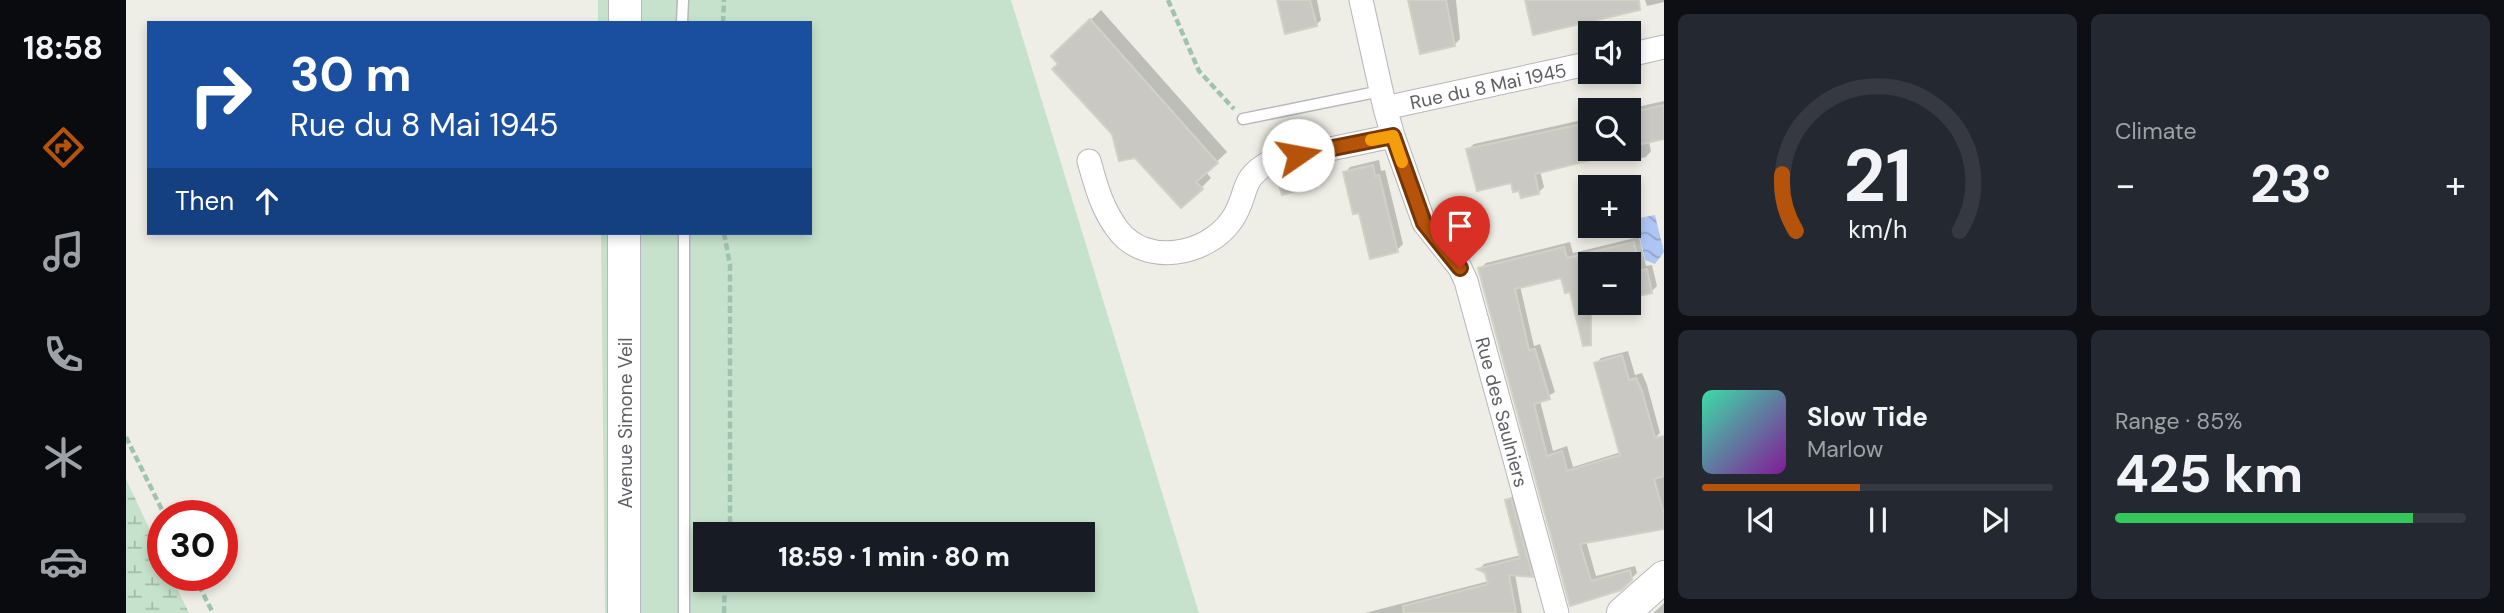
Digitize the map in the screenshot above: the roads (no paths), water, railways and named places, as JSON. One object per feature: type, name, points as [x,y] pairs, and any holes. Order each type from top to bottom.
[{"type":"main road","points":[[625,0],[625,21]]},
{"type":"main road","name":"Avenue Simone Veil","points":[[624,235],[624,613]]},
{"type":"main road","points":[[1623,613],[1664,577]]},
{"type":"street","name":"Rue du 8 Mai 1945","points":[[1361,0],[1393,136],[1424,223]]},
{"type":"street","points":[[1641,52],[1664,47]]},
{"type":"street","name":"Rue du 8 Mai 1945","points":[[1383,99],[1578,65]]},
{"type":"street","points":[[1089,161],[1102,206],[1120,233],[1146,250],[1167,253],[1194,250],[1215,238],[1233,220],[1255,170],[1272,161],[1393,136]]},
{"type":"street","name":"Rue des Saulniers","points":[[1424,223],[1460,268],[1466,281],[1557,613]]},
{"type":"lane","points":[[682,21],[683,0]]},
{"type":"lane","points":[[1243,119],[1383,99]]},
{"type":"lane","points":[[684,235],[684,613]]},
{"type":"water","points":[[1655,215],[1664,252],[1655,264],[1645,260],[1640,238],[1641,218]]}]
